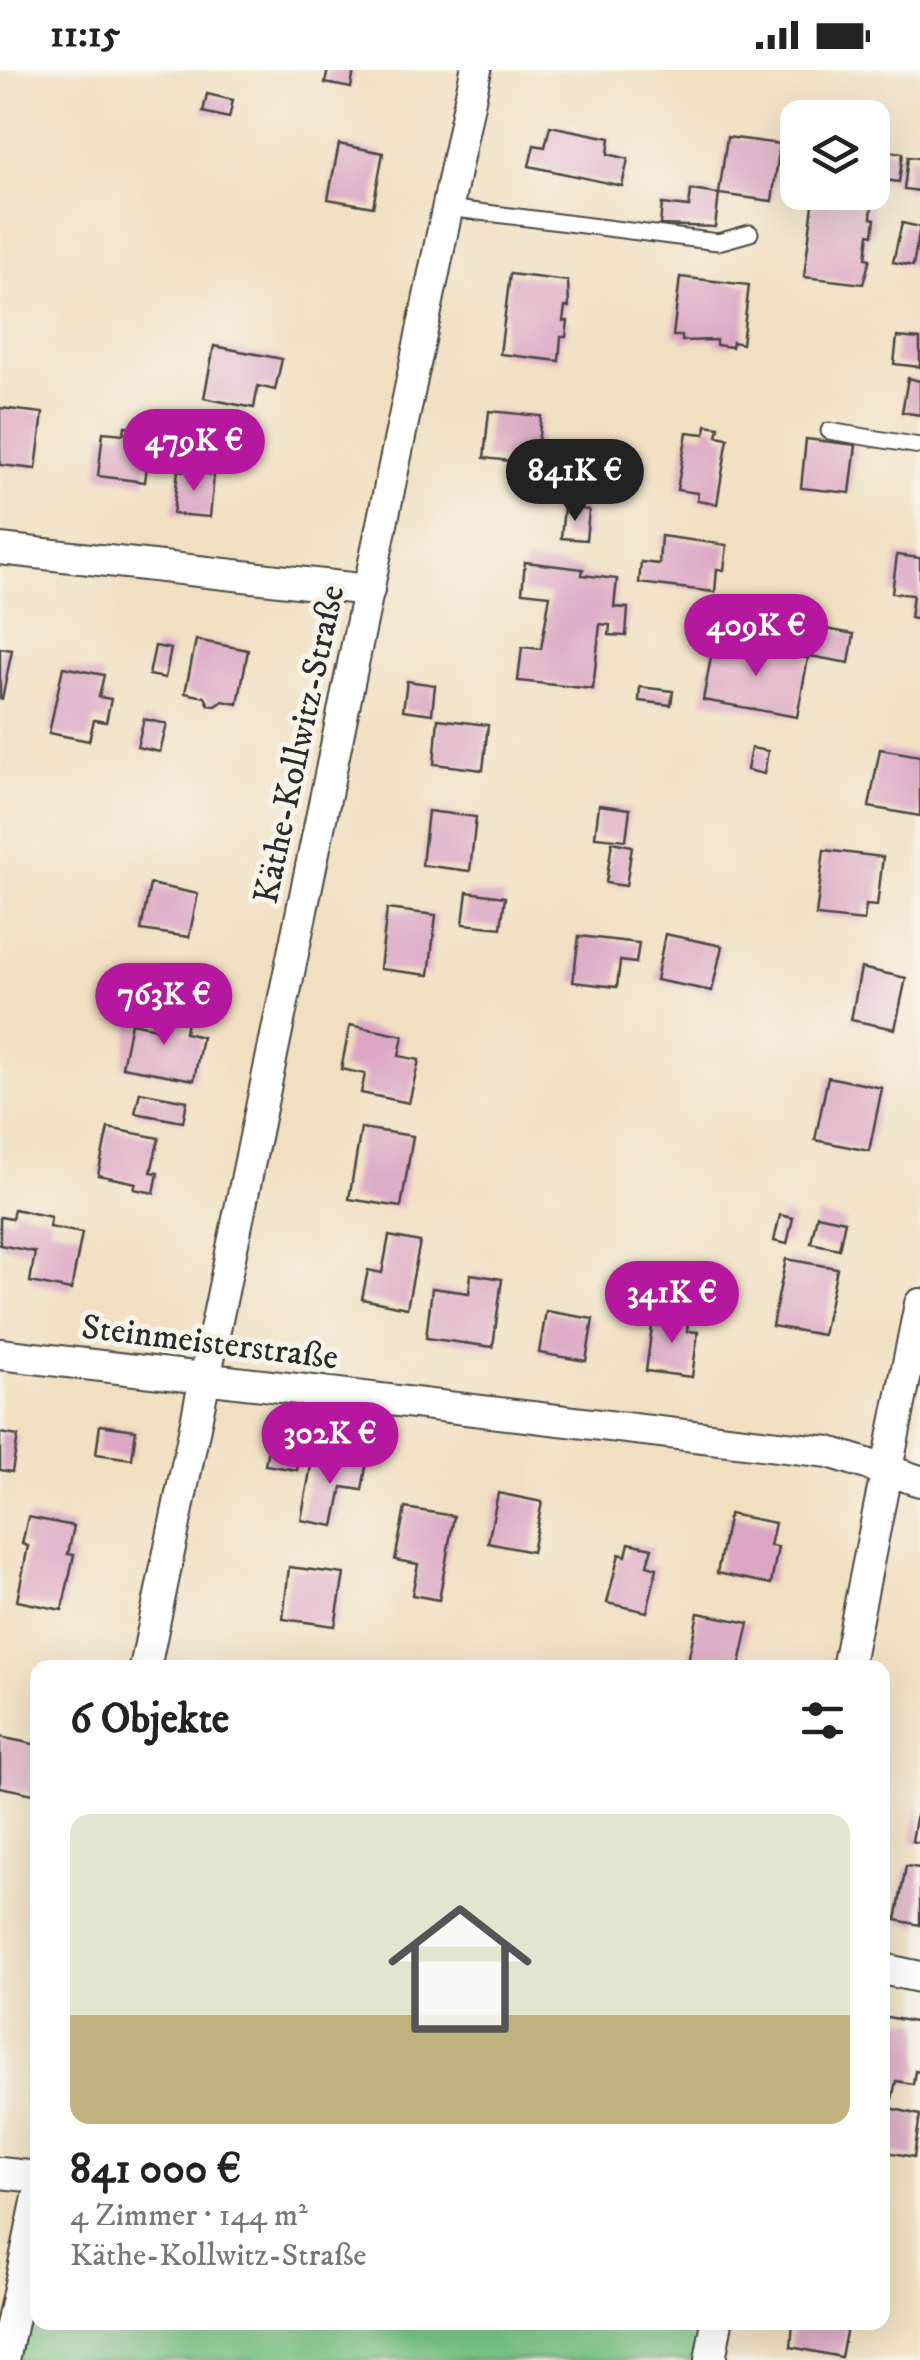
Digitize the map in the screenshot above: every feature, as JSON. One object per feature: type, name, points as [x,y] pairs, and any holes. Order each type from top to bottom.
[{"type":"street","name":"Käthe-Kollwitz-Straße","points":[[146,1660],[476,70]]},
{"type":"street","points":[[0,550],[369,590]]},
{"type":"street","points":[[850,1660],[920,1304]]},
{"type":"street","name":"Steinmeisterstraße","points":[[0,1354],[829,1452],[920,1481]]},
{"type":"street","points":[[890,1970],[920,1976]]},
{"type":"street","points":[[0,2172],[30,2176]]},
{"type":"street","points":[[4,2360],[30,2235]]},
{"type":"street","points":[[710,2360],[716,2330]]},
{"type":"lane","points":[[448,208],[718,242],[750,232]]},
{"type":"lane","points":[[828,431],[920,446]]},
{"type":"green space","points":[[30,2294],[30,2330],[711,2330],[705,2360],[17,2360]]},
{"type":"building","points":[[328,70],[354,70],[351,88],[325,83]]},
{"type":"building","points":[[207,94],[233,100],[229,118],[203,112]]},
{"type":"building","points":[[550,126],[610,138],[608,154],[628,159],[622,186],[529,166],[534,145],[545,147]]},
{"type":"building","points":[[727,137],[780,144],[772,201],[719,194]]},
{"type":"building","points":[[339,144],[383,153],[373,207],[328,199]]},
{"type":"building","points":[[890,151],[903,153],[899,182],[890,181]]},
{"type":"building","points":[[908,157],[920,158],[920,191],[904,189]]},
{"type":"building","points":[[691,190],[719,194],[715,227],[660,225],[662,204],[689,207]]},
{"type":"building","points":[[812,210],[872,210],[871,218],[875,219],[873,235],[869,234],[866,258],[870,259],[863,284],[804,277]]},
{"type":"building","points":[[902,223],[920,227],[913,266],[893,262]]},
{"type":"building","points":[[510,274],[568,281],[569,307],[565,307],[563,321],[568,321],[566,337],[561,337],[559,361],[500,354]]},
{"type":"building","points":[[680,277],[749,285],[742,344],[733,342],[732,347],[716,345],[716,340],[682,341],[682,336],[673,336]]},
{"type":"building","points":[[897,337],[920,339],[920,367],[894,364]]},
{"type":"building","points":[[214,346],[282,359],[275,390],[258,386],[254,408],[204,398]]},
{"type":"building","points":[[908,378],[920,381],[920,415],[902,412]]},
{"type":"building","points":[[0,408],[43,413],[36,469],[0,465]]},
{"type":"building","points":[[489,411],[541,416],[536,464],[484,458]]},
{"type":"building","points":[[706,425],[719,427],[717,436],[728,438],[717,504],[697,501],[698,493],[677,490],[687,432],[705,434]]},
{"type":"building","points":[[125,426],[151,429],[145,482],[98,476],[103,432],[124,434]]},
{"type":"building","points":[[806,439],[856,445],[850,493],[801,488]]},
{"type":"building","points":[[178,470],[214,475],[210,517],[173,514]]},
{"type":"building","points":[[564,507],[589,510],[586,540],[561,538]]},
{"type":"building","points":[[661,536],[727,545],[724,570],[717,569],[715,592],[639,583],[641,562],[659,564]]},
{"type":"building","points":[[897,555],[920,558],[920,620],[910,618],[913,595],[892,593]]},
{"type":"building","points":[[525,562],[583,569],[582,575],[617,579],[614,607],[628,608],[626,636],[609,635],[610,625],[600,624],[593,689],[518,681],[522,647],[541,649],[550,595],[522,592]]},
{"type":"building","points":[[746,604],[809,609],[808,642],[755,633],[758,619],[744,618]]},
{"type":"building","points":[[815,627],[854,634],[849,663],[810,656]]},
{"type":"building","points":[[196,640],[248,650],[238,704],[223,701],[209,705],[205,697],[185,693]]},
{"type":"building","points":[[714,641],[808,658],[797,717],[703,700]]},
{"type":"building","points":[[155,646],[171,649],[165,678],[149,675]]},
{"type":"building","points":[[0,648],[12,650],[2,699],[0,699]]},
{"type":"building","points":[[63,667],[104,675],[99,697],[111,699],[106,722],[94,720],[89,741],[49,733]]},
{"type":"building","points":[[407,681],[435,685],[432,714],[403,710]]},
{"type":"building","points":[[640,687],[673,691],[671,705],[639,701]]},
{"type":"building","points":[[144,719],[167,724],[160,752],[137,747]]},
{"type":"building","points":[[438,719],[488,725],[483,770],[434,764]]},
{"type":"building","points":[[751,748],[768,751],[764,774],[747,770]]},
{"type":"building","points":[[880,749],[920,756],[920,816],[869,807]]},
{"type":"building","points":[[599,805],[630,809],[626,840],[595,837]]},
{"type":"building","points":[[428,811],[476,817],[470,871],[422,865]]},
{"type":"building","points":[[612,842],[632,846],[626,886],[606,883]]},
{"type":"building","points":[[824,850],[883,857],[877,906],[866,905],[864,921],[816,916]]},
{"type":"building","points":[[150,884],[198,894],[189,937],[141,930]]},
{"type":"building","points":[[467,892],[505,897],[501,928],[463,924]]},
{"type":"building","points":[[387,909],[436,915],[429,975],[380,969]]},
{"type":"building","points":[[665,934],[722,946],[712,991],[656,980]]},
{"type":"building","points":[[579,936],[639,943],[636,963],[620,961],[617,987],[573,982]]},
{"type":"building","points":[[861,968],[906,978],[895,1029],[851,1020]]},
{"type":"building","points":[[161,1010],[188,1015],[185,1033],[202,1037],[194,1080],[122,1067],[131,1023],[157,1028]]},
{"type":"building","points":[[350,1025],[403,1036],[399,1056],[419,1060],[409,1103],[361,1093],[365,1074],[341,1069]]},
{"type":"building","points":[[828,1077],[882,1088],[869,1151],[815,1140]]},
{"type":"building","points":[[140,1092],[187,1101],[183,1122],[135,1113]]},
{"type":"building","points":[[108,1128],[159,1138],[151,1172],[158,1173],[154,1193],[134,1189],[136,1183],[98,1175]]},
{"type":"building","points":[[361,1128],[413,1136],[401,1207],[349,1199]]},
{"type":"building","points":[[14,1209],[51,1217],[49,1227],[82,1233],[71,1290],[30,1282],[35,1252],[0,1245],[0,1217],[12,1219]]},
{"type":"building","points":[[780,1215],[793,1218],[787,1244],[774,1241]]},
{"type":"building","points":[[817,1215],[845,1221],[839,1249],[811,1243]]},
{"type":"building","points":[[389,1236],[420,1242],[407,1308],[362,1299],[368,1270],[382,1273]]},
{"type":"building","points":[[786,1259],[837,1268],[823,1335],[772,1326]]},
{"type":"building","points":[[471,1274],[502,1279],[493,1347],[426,1338],[432,1288],[469,1293]]},
{"type":"building","points":[[546,1311],[593,1319],[586,1361],[539,1353]]},
{"type":"building","points":[[654,1312],[689,1316],[687,1331],[698,1332],[692,1377],[646,1371]]},
{"type":"building","points":[[100,1425],[136,1430],[132,1459],[96,1454]]},
{"type":"building","points":[[0,1433],[18,1436],[12,1472],[0,1470]]},
{"type":"building","points":[[268,1448],[300,1452],[297,1470],[265,1465]]},
{"type":"building","points":[[313,1455],[367,1462],[362,1490],[342,1487],[334,1526],[301,1520]]},
{"type":"building","points":[[498,1493],[542,1502],[532,1552],[488,1543]]},
{"type":"building","points":[[405,1508],[454,1516],[439,1600],[412,1595],[418,1564],[395,1560]]},
{"type":"building","points":[[729,1514],[775,1523],[770,1546],[778,1547],[771,1584],[717,1573]]},
{"type":"building","points":[[28,1517],[74,1526],[68,1554],[74,1555],[62,1610],[17,1601],[28,1546],[22,1544]]},
{"type":"building","points":[[629,1543],[652,1548],[647,1565],[657,1568],[647,1612],[607,1603],[619,1554],[626,1556]]},
{"type":"building","points":[[289,1567],[344,1574],[335,1626],[283,1619]]},
{"type":"building","points":[[698,1613],[749,1623],[741,1660],[688,1660]]},
{"type":"building","points":[[0,1737],[30,1743],[30,1793],[0,1787]]},
{"type":"building","points":[[920,1807],[920,1843],[912,1841]]},
{"type":"building","points":[[906,1866],[920,1868],[920,1925],[896,1920]]},
{"type":"building","points":[[890,2017],[920,2023],[920,2072],[915,2071],[913,2084],[896,2081],[890,2108]]},
{"type":"building","points":[[890,2108],[920,2115],[914,2157],[890,2152]]},
{"type":"building","points":[[792,2330],[846,2330],[841,2357],[791,2347]]}]
